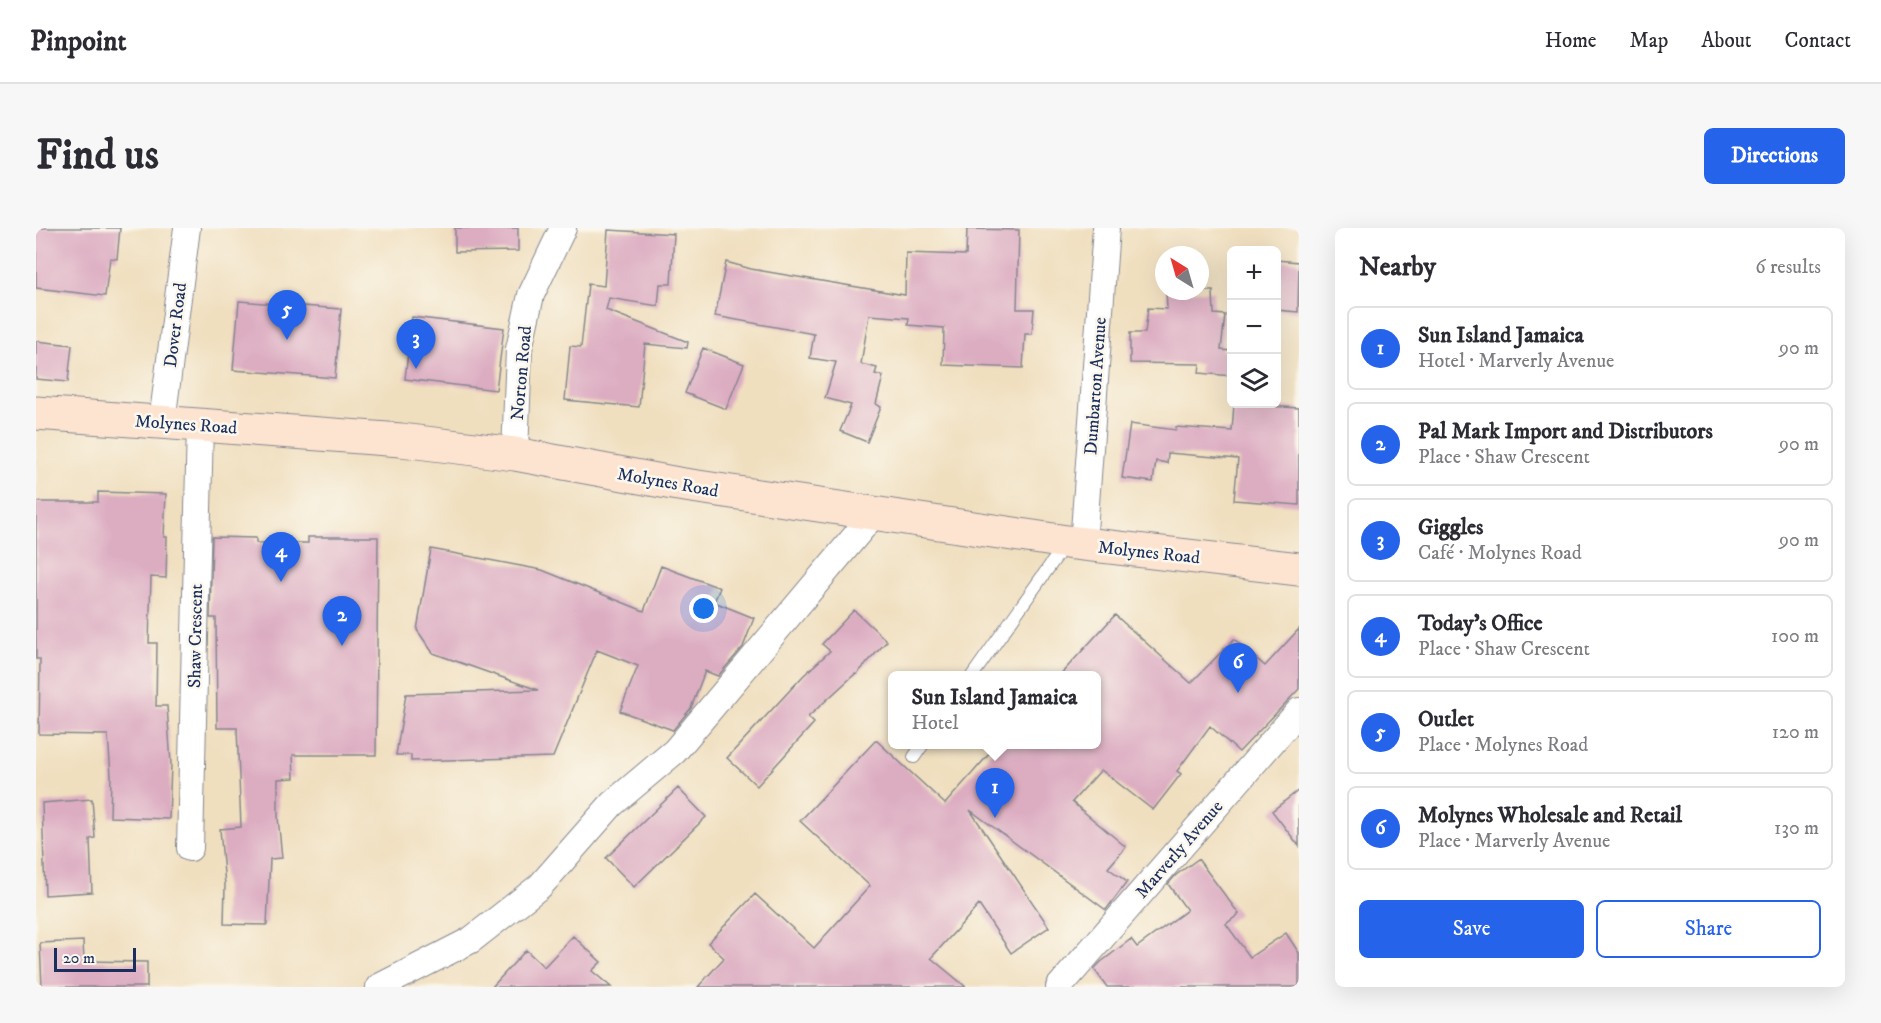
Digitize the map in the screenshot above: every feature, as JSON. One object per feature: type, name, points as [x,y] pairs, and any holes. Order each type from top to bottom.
[{"type":"main road","name":"Molynes Road","points":[[36,413],[401,440],[515,454],[678,484],[1075,544],[1299,569]]},
{"type":"street","name":"Dover Road","points":[[162,422],[187,228]]},
{"type":"street","name":"Norton Road","points":[[515,454],[519,349],[531,295],[562,228]]},
{"type":"street","name":"Dumbarton Avenue","points":[[1075,544],[1106,228]]},
{"type":"street","name":"Shaw Crescent","points":[[190,848],[200,425]]},
{"type":"street","points":[[379,987],[471,940],[540,886],[612,804],[675,751],[874,513]]},
{"type":"street","name":"Marverly Avenue","points":[[1059,987],[1299,711]]},
{"type":"lane","points":[[975,671],[1075,544]]},
{"type":"lane","points":[[914,758],[920,749]]},
{"type":"building","points":[[36,228],[120,228],[117,259],[110,258],[105,296],[36,288]]},
{"type":"building","points":[[455,228],[518,228],[518,251],[455,252]]},
{"type":"building","points":[[967,229],[1019,230],[1017,309],[1034,309],[1032,334],[1025,334],[1023,368],[943,365],[944,328],[908,325],[909,318],[869,315],[861,364],[877,368],[875,374],[883,376],[876,404],[881,407],[867,442],[840,431],[851,405],[825,398],[836,362],[810,358],[814,334],[715,316],[726,262],[751,269],[905,295],[906,253],[966,255]]},
{"type":"building","points":[[608,230],[674,234],[671,284],[660,284],[658,306],[609,298],[606,310],[688,342],[687,348],[645,344],[639,407],[565,400],[570,346],[581,347],[588,284],[604,286]]},
{"type":"building","points":[[1281,260],[1299,262],[1298,312],[1281,310]]},
{"type":"building","points":[[1209,291],[1213,291],[1214,314],[1225,315],[1221,350],[1227,351],[1227,376],[1199,373],[1200,364],[1130,363],[1130,333],[1145,333],[1148,308],[1167,309],[1166,300],[1209,300]]},
{"type":"building","points":[[239,301],[341,309],[335,378],[233,370]]},
{"type":"building","points":[[412,317],[504,328],[496,390],[405,379]]},
{"type":"building","points":[[36,341],[72,345],[68,382],[36,379]]},
{"type":"building","points":[[703,348],[744,364],[726,409],[685,393]]},
{"type":"building","points":[[1234,408],[1299,408],[1299,505],[1234,500],[1238,459],[1168,453],[1167,463],[1156,461],[1153,482],[1122,478],[1130,424],[1176,430],[1176,427],[1232,431]]},
{"type":"building","points":[[98,492],[166,494],[164,537],[167,537],[166,578],[151,577],[149,643],[157,643],[156,706],[167,706],[171,764],[169,819],[110,817],[111,776],[108,735],[39,734],[40,659],[36,659],[36,502],[98,502]]},
{"type":"building","points":[[212,537],[256,538],[256,543],[308,543],[308,537],[378,537],[376,755],[293,755],[294,778],[278,779],[278,817],[282,858],[270,859],[267,925],[224,924],[225,885],[220,829],[241,827],[237,728],[217,728],[216,618],[210,618]]},
{"type":"building","points":[[431,549],[542,570],[644,611],[661,566],[720,588],[714,602],[754,618],[743,647],[718,676],[705,671],[691,708],[673,730],[620,711],[638,666],[597,650],[553,757],[411,761],[411,755],[396,755],[406,694],[538,690],[433,653],[417,630]]},
{"type":"building","points":[[854,610],[887,641],[856,675],[808,717],[814,723],[757,786],[727,758],[803,676],[830,651],[822,644]]},
{"type":"building","points":[[1115,615],[1191,683],[1234,639],[1265,666],[1299,629],[1299,689],[1239,752],[1210,726],[1177,771],[1181,774],[1153,810],[1101,770],[1072,802],[1126,847],[1108,868],[1127,882],[1106,910],[970,810],[1049,927],[1011,953],[979,905],[931,958],[966,987],[698,987],[724,958],[708,943],[755,894],[814,948],[870,886],[800,821],[876,740],[945,804],[994,749],[1101,749],[1101,671],[1064,671]]},
{"type":"building","points":[[678,788],[706,817],[634,887],[606,858]]},
{"type":"building","points":[[1299,790],[1299,846],[1272,811]]},
{"type":"building","points":[[92,799],[95,838],[90,839],[92,892],[45,895],[42,803]]},
{"type":"building","points":[[1198,859],[1239,914],[1226,924],[1250,957],[1286,933],[1299,953],[1299,987],[1107,987],[1094,969],[1131,939],[1137,947],[1187,910],[1168,884]]},
{"type":"building","points":[[573,936],[601,962],[592,971],[611,987],[492,987],[526,950],[544,967]]},
{"type":"building","points":[[83,941],[84,961],[147,962],[147,987],[42,987],[40,943]]},
{"type":"place","name":"Outlet","points":[[287,340]]},
{"type":"place","name":"Giggles","points":[[416,369]]},
{"type":"place","name":"Today's Office","points":[[281,582]]},
{"type":"place","name":"Pal Mark Import and Distributors","points":[[342,646]]},
{"type":"place","name":"Molynes Wholesale and Retail","points":[[1238,693]]},
{"type":"place","name":"Sun Island Jamaica","points":[[995,818]]}]
